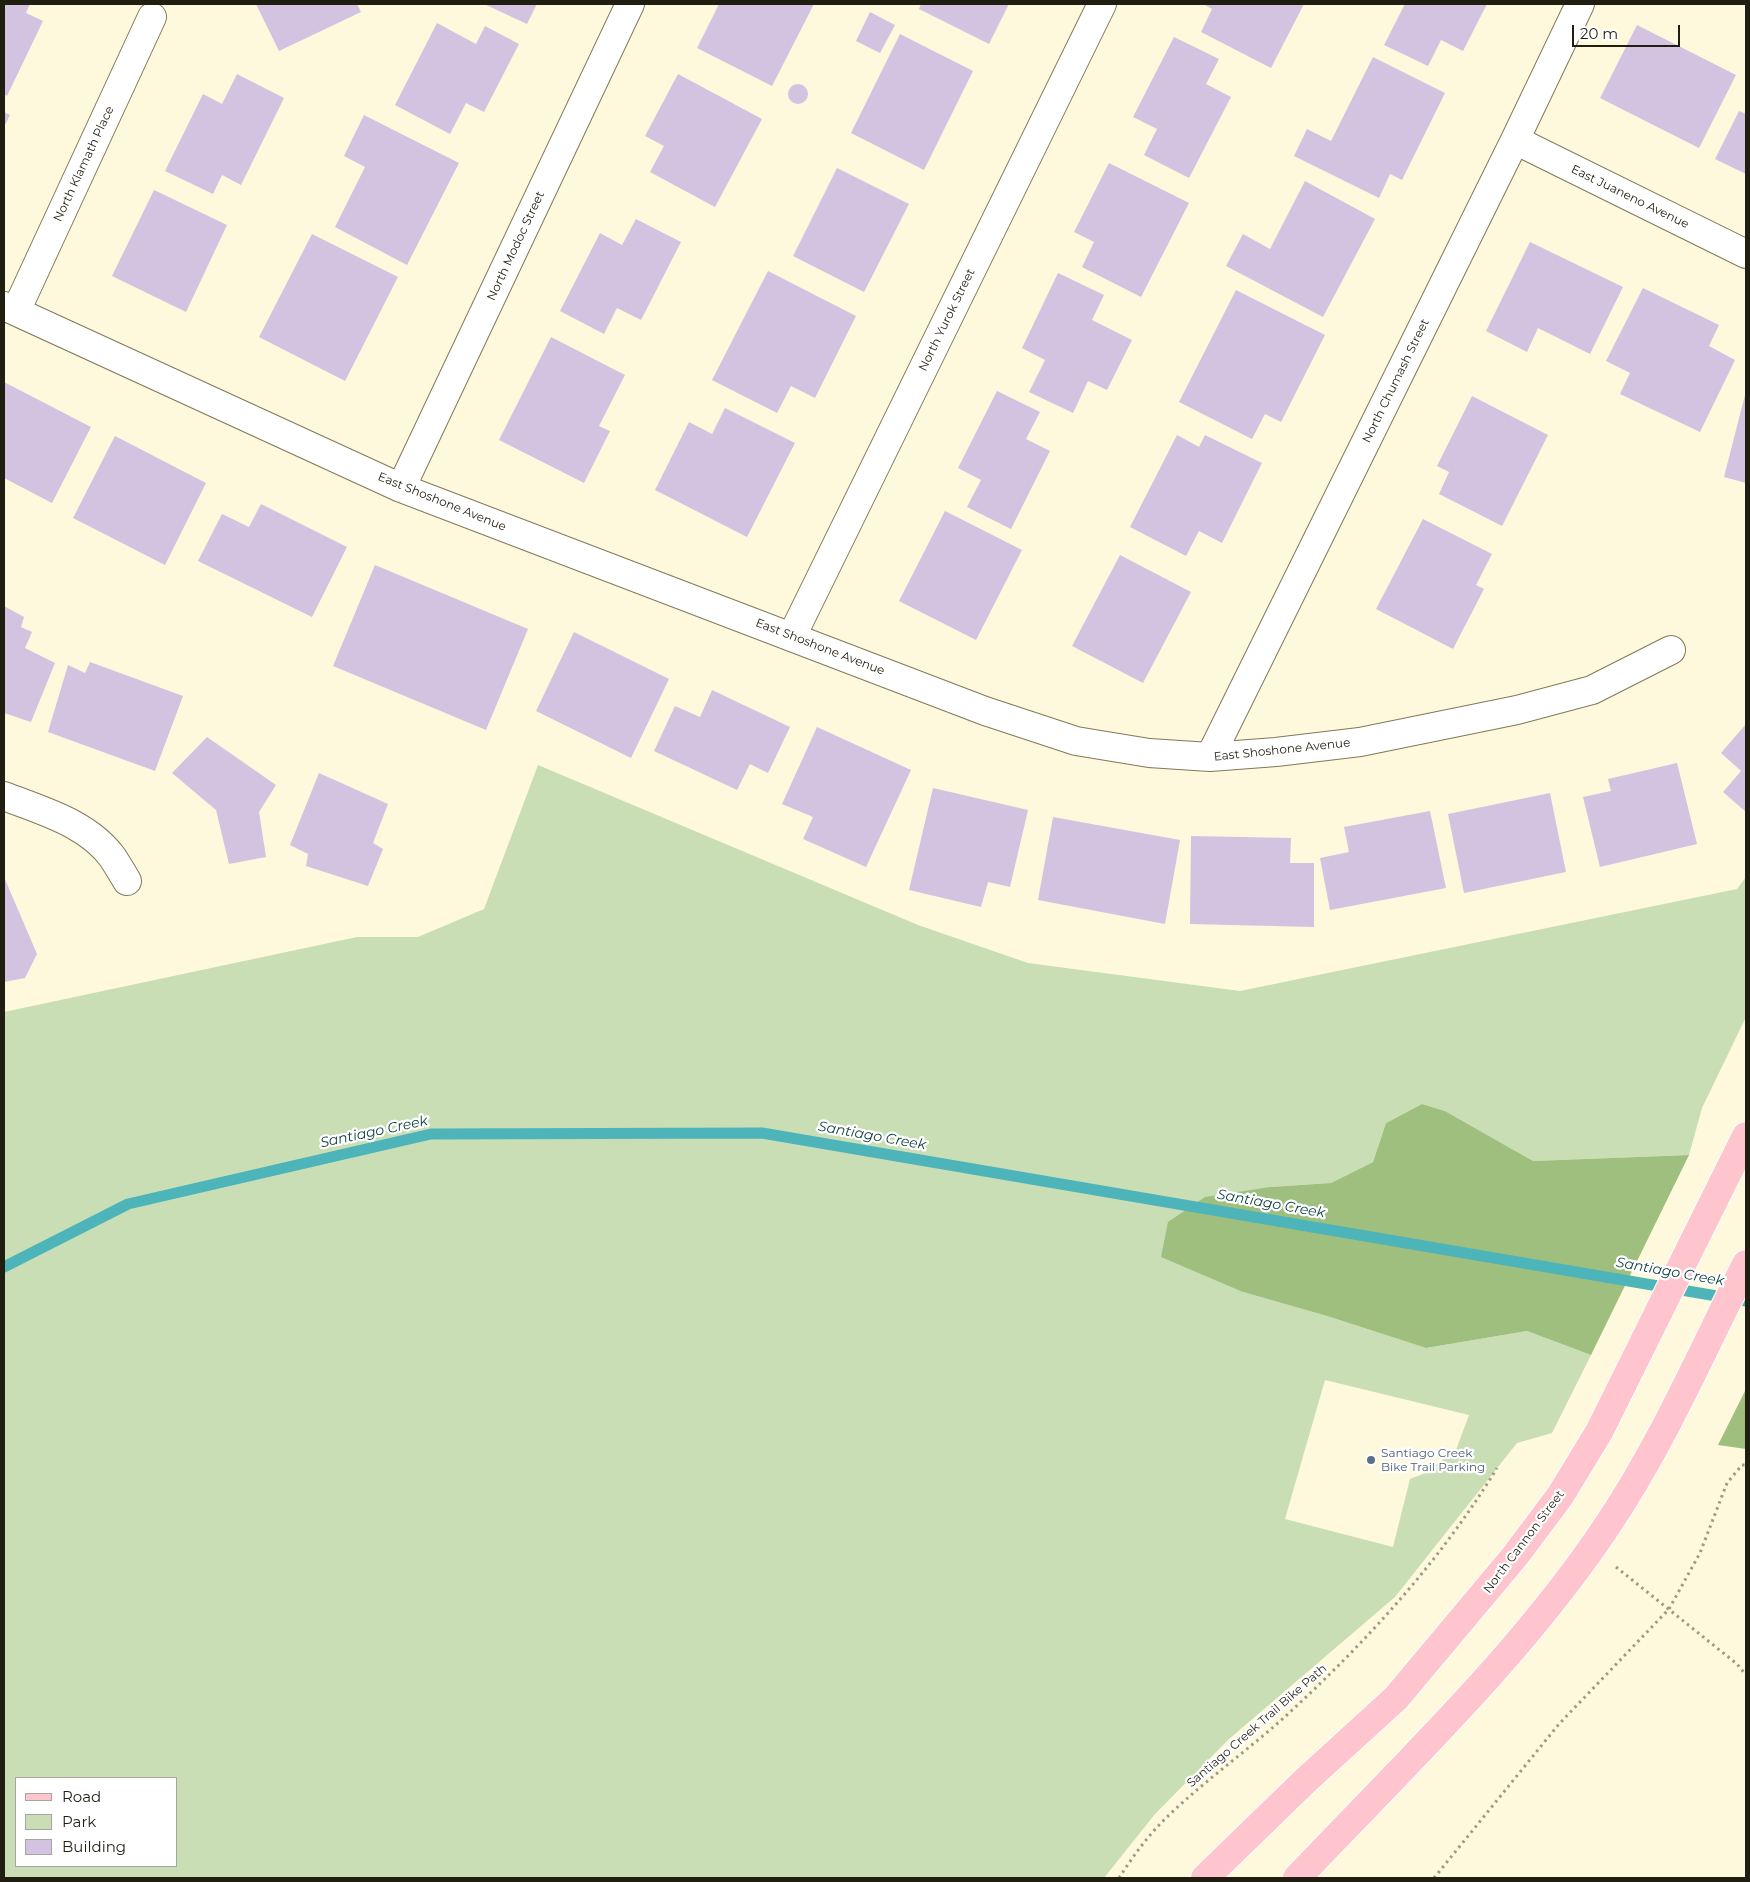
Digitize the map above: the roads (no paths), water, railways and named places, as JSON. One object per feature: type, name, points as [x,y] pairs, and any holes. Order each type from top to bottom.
[{"type":"main road","name":"North Cannon Street","points":[[1205,1878],[1305,1781],[1396,1698],[1515,1556],[1560,1496],[1599,1432],[1746,1136]]},
{"type":"main road","points":[[1297,1878],[1446,1722],[1522,1638],[1591,1549],[1661,1436],[1746,1264]]},
{"type":"street","name":"North Modoc Street","points":[[401,488],[630,4]]},
{"type":"street","name":"North Yurok Street","points":[[792,636],[1102,4]]},
{"type":"street","name":"North Chumash Street","points":[[1210,757],[1515,140],[1580,4]]},
{"type":"street","name":"North Klamath Place","points":[[10,308],[152,17]]},
{"type":"street","name":"East Juaneno Avenue","points":[[1515,140],[1746,254]]},
{"type":"street","name":"East Shoshone Avenue","points":[[10,308],[401,488],[985,710],[1076,741],[1149,753],[1210,757],[1276,752],[1360,742],[1517,710],[1592,690],[1672,650]]},
{"type":"street","points":[[4,796],[61,818],[90,835],[112,857],[127,881]]},
{"type":"waterway","name":"Santiago Creek","points":[[4,1267],[128,1204],[431,1134],[762,1133],[1746,1301]]},
{"type":"place","name":"Santiago Creek Bike Trail Parking","points":[[1371,1460]]}]
